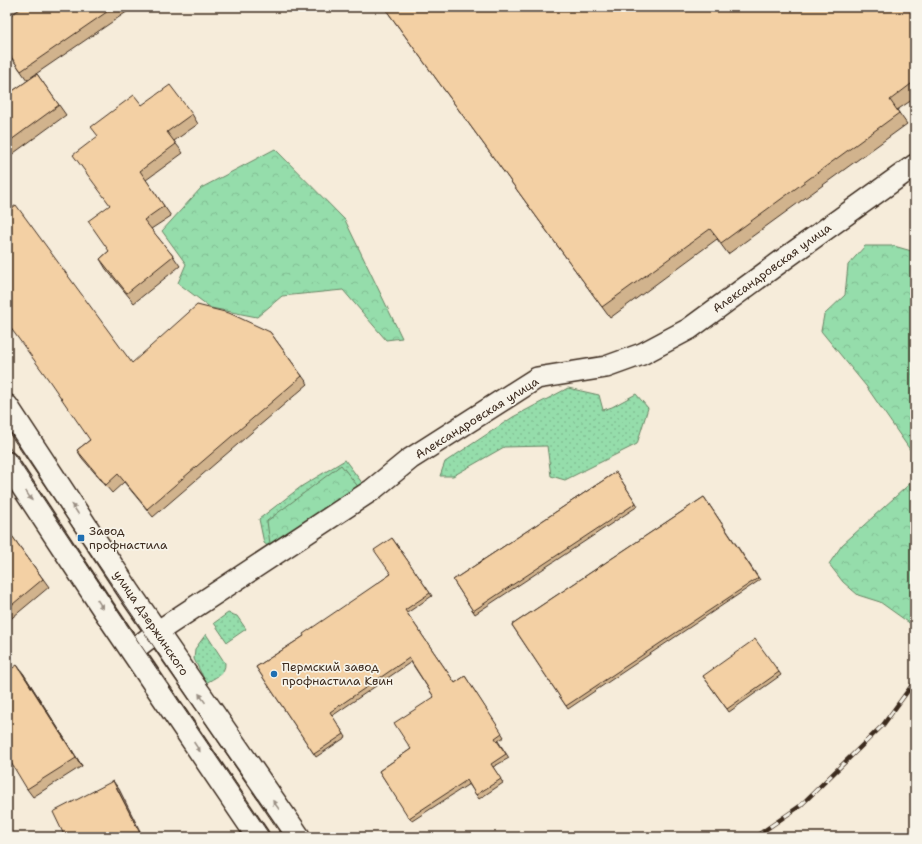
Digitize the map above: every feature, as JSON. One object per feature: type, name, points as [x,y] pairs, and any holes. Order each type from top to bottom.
[{"type":"main road","name":"улица Дзержинского","points":[[7,406],[157,632],[299,837]]},
{"type":"main road","points":[[7,464],[258,837]]},
{"type":"street","name":"Александровская улица","points":[[132,651],[157,632],[372,490],[410,459],[537,378],[606,366],[642,354],[689,329],[915,165]]},
{"type":"green space","points":[[275,149],[345,220],[402,338],[386,340],[343,290],[282,296],[257,317],[211,308],[178,283],[186,264],[162,231],[201,188]]},
{"type":"green space","points":[[865,246],[894,246],[915,252],[915,457],[866,386],[821,331],[824,315],[845,295],[848,265]]},
{"type":"green space","points":[[568,388],[599,395],[603,410],[612,407],[636,394],[648,408],[637,444],[565,480],[551,476],[547,446],[504,447],[453,476],[440,476],[445,462],[513,417]]},
{"type":"green space","points":[[345,460],[366,488],[269,547],[264,543],[259,519],[302,486]]},
{"type":"green space","points":[[341,465],[360,489],[306,529],[270,544],[267,521]]},
{"type":"green space","points":[[915,479],[915,627],[880,602],[858,595],[843,582],[829,564],[842,545]]},
{"type":"green space","points":[[228,613],[237,616],[246,629],[227,642],[214,623]]},
{"type":"green space","points":[[206,634],[225,663],[225,667],[222,673],[206,683],[194,659],[195,649]]},
{"type":"building","points":[[23,7],[114,7],[21,71],[7,51],[7,16],[8,17]]},
{"type":"building","points":[[384,7],[915,7],[915,81],[890,100],[899,113],[721,243],[710,229],[602,307]]},
{"type":"building","points":[[37,74],[59,105],[7,143],[7,95]]},
{"type":"building","points":[[170,85],[192,114],[167,132],[176,144],[140,171],[164,206],[144,220],[173,256],[127,293],[100,259],[109,251],[88,221],[110,205],[73,155],[98,136],[91,127],[134,95],[142,105]]},
{"type":"building","points":[[16,205],[132,363],[197,305],[229,313],[270,332],[302,376],[147,509],[118,474],[106,485],[77,450],[90,440],[7,323],[7,212]]},
{"type":"building","points":[[616,472],[636,503],[473,611],[453,580]]},
{"type":"building","points":[[704,497],[758,578],[566,706],[512,625]]},
{"type":"building","points":[[7,529],[43,579],[7,609]]},
{"type":"building","points":[[392,538],[430,593],[405,610],[455,683],[465,676],[502,733],[495,738],[506,754],[491,764],[501,779],[476,795],[467,780],[409,818],[379,771],[411,749],[394,723],[434,697],[409,658],[330,712],[344,734],[314,754],[256,667],[304,636],[303,634],[391,574],[374,550]]},
{"type":"building","points":[[755,639],[779,672],[727,709],[703,676]]},
{"type":"building","points":[[17,665],[76,758],[27,789],[7,756],[7,672]]},
{"type":"building","points":[[113,781],[142,837],[65,837],[53,812]]},
{"type":"tram line","points":[[7,430],[283,837]]},
{"type":"tram line","points":[[7,444],[127,625],[271,837]]},
{"type":"railway","points":[[755,837],[800,806],[883,725],[915,681]]},
{"type":"place","name":"Завод профнастила","points":[[81,538]]},
{"type":"place","name":"Пермский завод профнастила Квин","points":[[274,674]]}]
